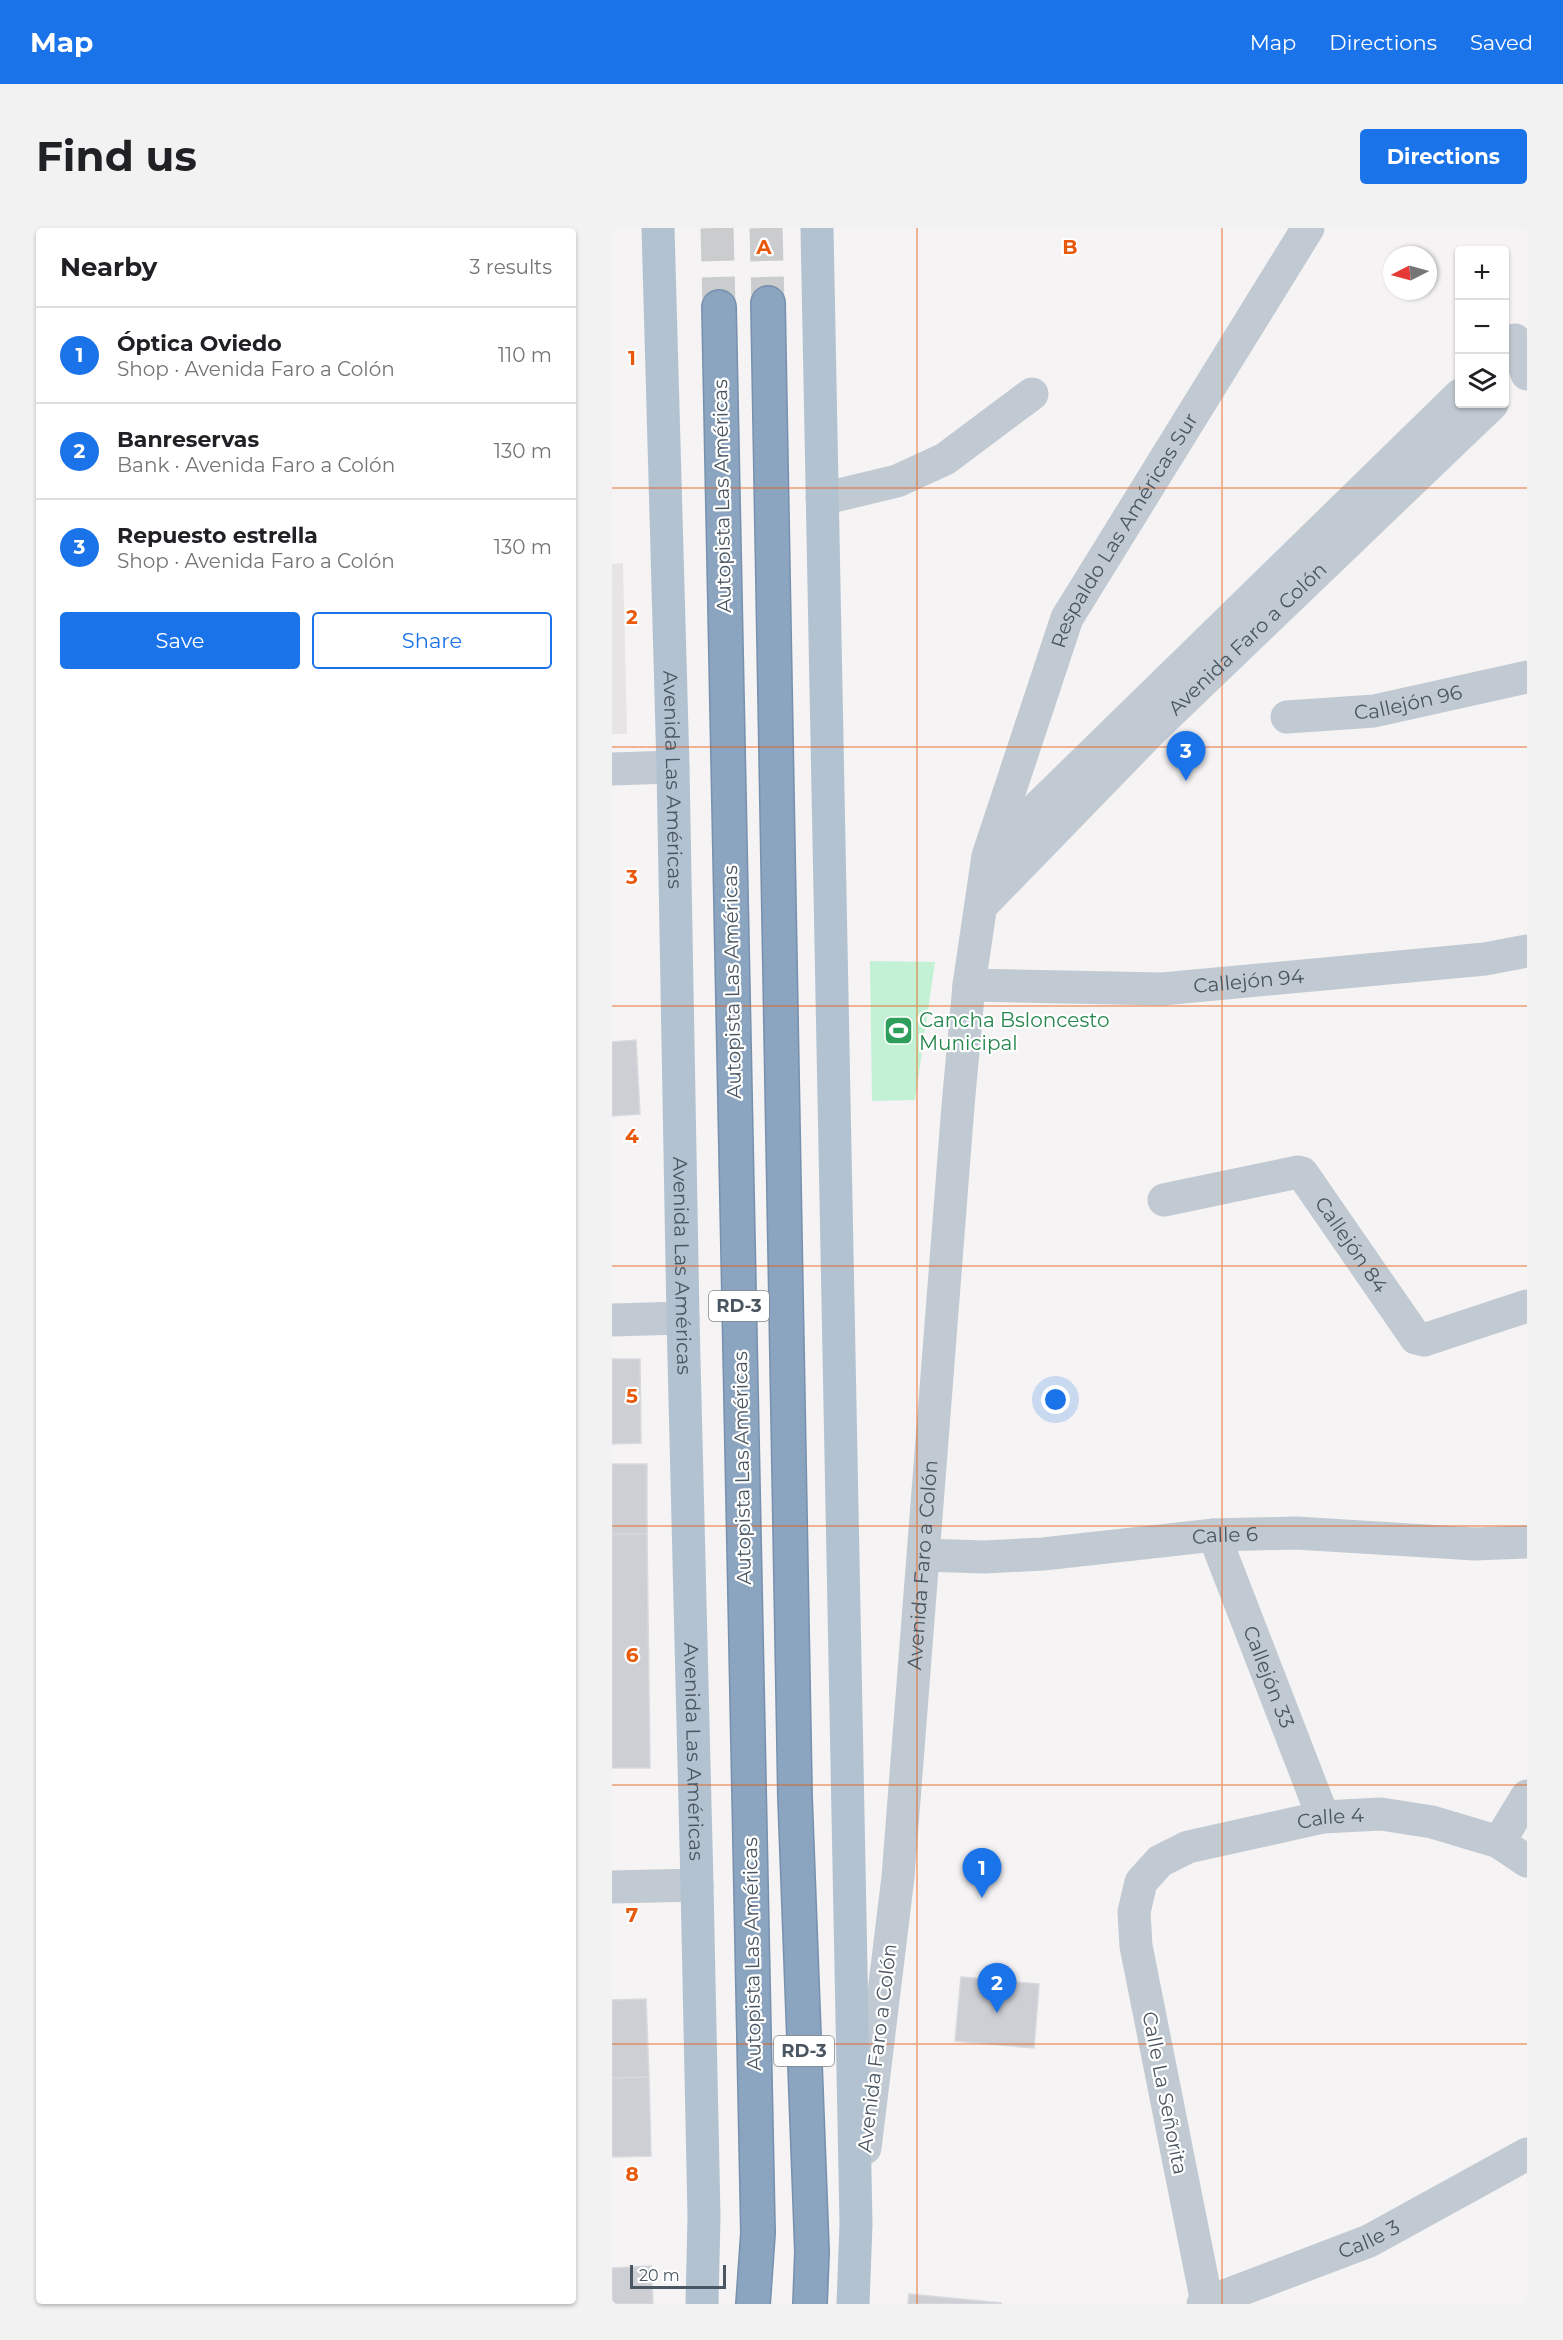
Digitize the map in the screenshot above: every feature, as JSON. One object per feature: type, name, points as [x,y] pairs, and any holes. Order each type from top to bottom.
[{"type":"highway","name":"Autopista Las Américas","points":[[768,303],[795,1797],[812,2252],[810,2304]]},
{"type":"highway","name":"Autopista Las Américas","points":[[719,307],[757,2221],[753,2304]]},
{"type":"highway","name":"Autopista Las Américas","points":[[790,2304],[795,1797]]},
{"type":"main road","name":"Avenida Las Américas","points":[[658,228],[673,767],[683,1318],[698,1885],[704,2217],[702,2304]]},
{"type":"main road","points":[[817,228],[856,2224],[853,2304]]},
{"type":"street","name":"Respaldo Las Américas Sur","points":[[988,856],[1067,618],[1308,228]]},
{"type":"street","points":[[822,499],[897,481],[945,459],[1032,394]]},
{"type":"street","name":"Avenida Faro a Colón","points":[[856,2224],[898,1877],[969,985],[988,856],[1455,400]]},
{"type":"street","name":"Avenida Faro a Colón","points":[[982,904],[1152,730],[1488,408]]},
{"type":"street","name":"Callejón 96","points":[[1287,717],[1374,711],[1527,677]]},
{"type":"street","points":[[612,768],[673,767]]},
{"type":"street","name":"Callejón 94","points":[[969,985],[1162,989],[1485,959],[1527,951]]},
{"type":"street","name":"Callejón 84","points":[[1164,1200],[1302,1173],[1416,1338],[1424,1340],[1527,1306]]},
{"type":"street","points":[[612,1320],[683,1318]]},
{"type":"street","name":"Calle 6","points":[[924,1555],[984,1557],[1043,1554],[1214,1534],[1296,1533],[1475,1544],[1527,1542]]},
{"type":"street","name":"Callejón 33","points":[[1214,1534],[1323,1817]]},
{"type":"street","points":[[1498,1842],[1527,1796]]},
{"type":"street","name":"Calle 4","points":[[1141,1882],[1160,1861],[1188,1847],[1323,1817],[1381,1814],[1431,1822],[1498,1842],[1527,1861]]},
{"type":"street","name":"Calle La Señorita","points":[[1141,1882],[1134,1912],[1136,1946],[1205,2303]]},
{"type":"street","points":[[612,1887],[698,1885]]},
{"type":"street","name":"Calle 3","points":[[1205,2303],[1369,2241],[1527,2154]]},
{"type":"shaded area","points":[[623,563],[627,734],[612,734],[612,564]]},
{"type":"green space","name":"Cancha Bsloncesto Municipal","points":[[870,961],[935,962],[915,1100],[872,1101]]},
{"type":"building","points":[[636,1040],[640,1114],[612,1116],[612,1042]]},
{"type":"building","points":[[612,1359],[640,1359],[641,1443],[612,1444]]},
{"type":"building","points":[[612,1464],[647,1464],[647,1534],[612,1534]]},
{"type":"building","points":[[612,1534],[647,1534],[650,1768],[612,1768]]},
{"type":"building","points":[[961,1977],[1039,1984],[1034,2048],[955,2041]]},
{"type":"building","points":[[646,1999],[649,2077],[612,2078],[612,2000]]},
{"type":"building","points":[[649,2077],[651,2156],[612,2157],[612,2078]]},
{"type":"building","points":[[651,2266],[653,2304],[612,2304],[612,2268]]},
{"type":"building","points":[[909,2294],[1001,2303],[1001,2304],[908,2304]]},
{"type":"tunnel","points":[[717,228],[719,307]]},
{"type":"tunnel","points":[[766,228],[768,303]]},
{"type":"place","name":"Repuesto estrella","points":[[1186,781]]},
{"type":"place","name":"Cancha Bsloncesto Municipal","points":[[898,1031]]},
{"type":"place","name":"Óptica Oviedo","points":[[982,1898]]},
{"type":"place","name":"Banreservas","points":[[997,2013]]}]
